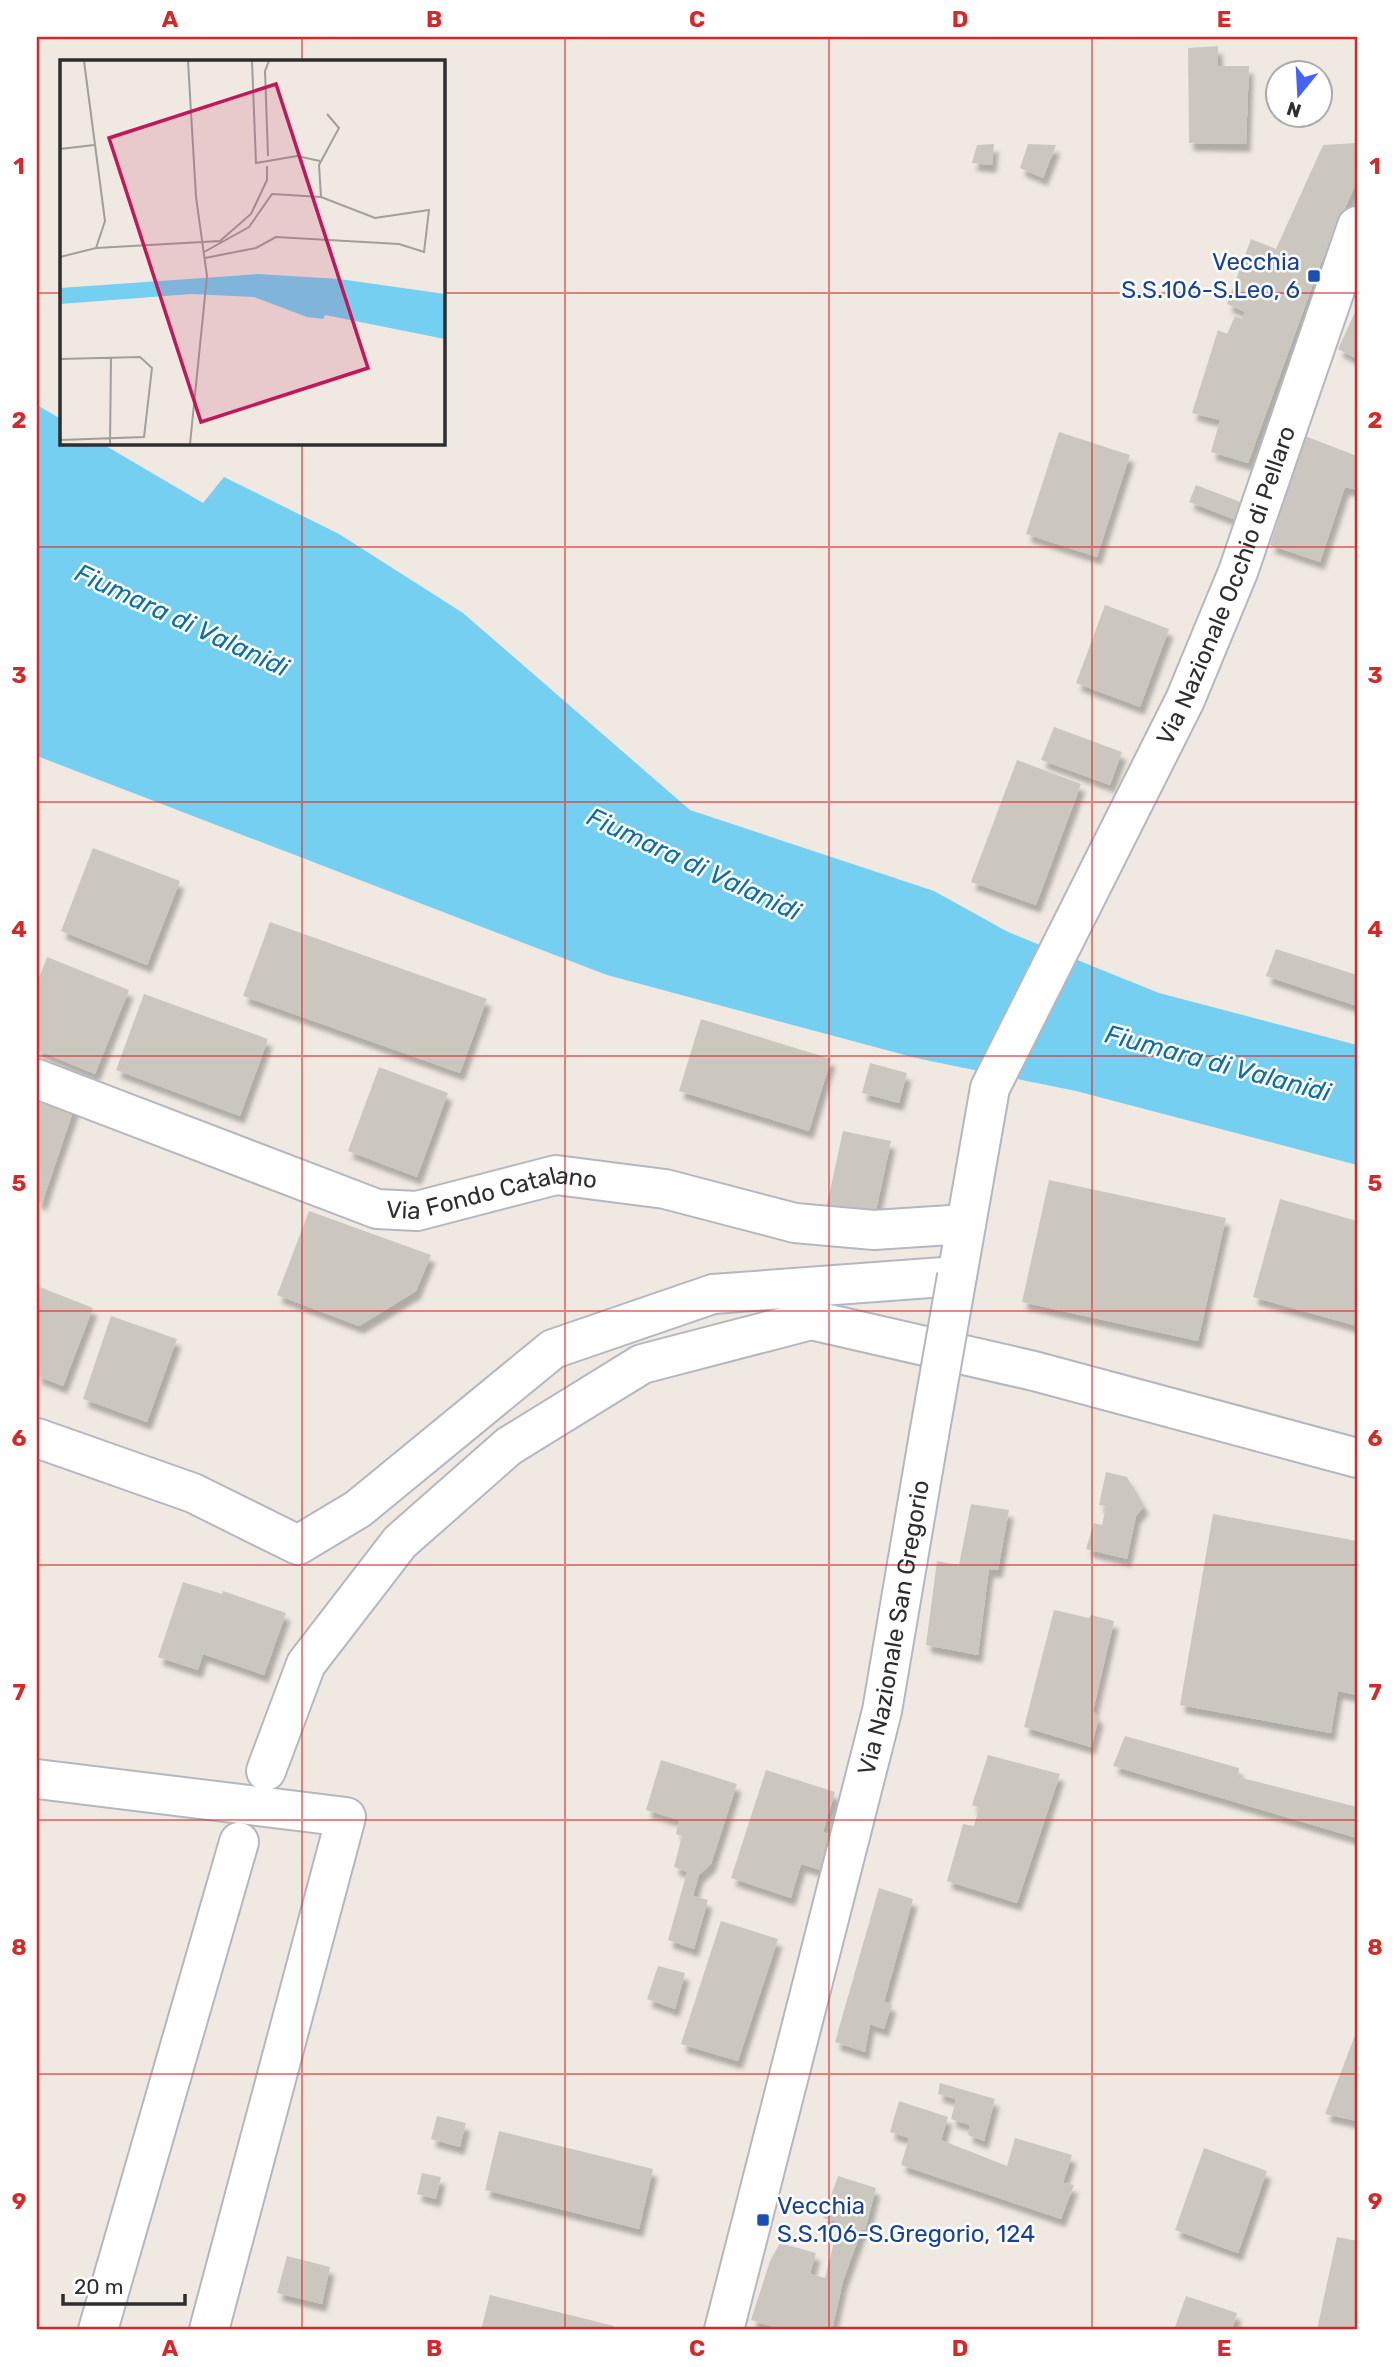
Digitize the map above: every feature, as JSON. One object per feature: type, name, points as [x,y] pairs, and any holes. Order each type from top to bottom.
[{"type":"street","name":"Via Nazionale Occhio di Pellaro","points":[[1070,932],[1185,700],[1232,584],[1357,226]]},
{"type":"street","name":"Via Nazionale San Gregorio","points":[[724,2330],[882,1711],[990,1087],[1070,932]]},
{"type":"street","name":"Via Fondo Catalano","points":[[37,1079],[377,1209],[417,1211],[556,1175],[665,1189],[795,1223],[874,1230],[966,1224]]},
{"type":"street","points":[[37,1438],[193,1493],[298,1545],[358,1508],[553,1349],[713,1294],[957,1276]]},
{"type":"street","points":[[266,1771],[306,1664],[400,1542],[509,1447],[642,1364],[811,1321],[1034,1371],[1357,1458]]},
{"type":"street","points":[[37,1779],[346,1817],[209,2330]]},
{"type":"street","points":[[98,2330],[239,1842]]},
{"type":"water","name":"Fiumara di Valanidi","points":[[37,405],[60,418],[60,444],[103,444],[203,503],[224,477],[339,534],[463,613],[690,810],[934,891],[1008,932],[1159,993],[1357,1045],[1357,1165],[1076,1091],[916,1058],[607,975],[37,756]]},
{"type":"building","points":[[1218,46],[1218,66],[1249,66],[1246,144],[1189,143],[1188,48]]},
{"type":"building","points":[[1357,143],[1357,181],[1320,265],[1248,463],[1211,452],[1220,420],[1192,413],[1218,330],[1227,334],[1235,316],[1242,319],[1245,312],[1227,304],[1251,239],[1276,249],[1323,145]]},
{"type":"building","points":[[994,144],[992,165],[972,163],[977,145]]},
{"type":"building","points":[[1028,144],[1056,145],[1043,178],[1020,168]]},
{"type":"building","points":[[1357,308],[1357,359],[1338,349]]},
{"type":"building","points":[[1059,432],[1130,455],[1097,557],[1026,534]]},
{"type":"building","points":[[1305,436],[1357,456],[1357,490],[1345,487],[1320,562],[1270,545]]},
{"type":"building","points":[[1196,485],[1243,503],[1236,520],[1189,502]]},
{"type":"building","points":[[1105,605],[1169,629],[1140,707],[1076,683]]},
{"type":"building","points":[[1054,727],[1122,752],[1110,785],[1041,760]]},
{"type":"building","points":[[1017,760],[1081,784],[1036,905],[971,882]]},
{"type":"building","points":[[93,848],[180,881],[147,965],[61,931]]},
{"type":"building","points":[[270,922],[487,999],[460,1073],[243,996]]},
{"type":"building","points":[[1276,949],[1357,975],[1357,1006],[1266,976]]},
{"type":"building","points":[[47,957],[129,990],[95,1074],[37,1050],[37,983]]},
{"type":"building","points":[[144,994],[268,1039],[240,1116],[116,1070]]},
{"type":"building","points":[[701,1019],[831,1059],[809,1131],[679,1091]]},
{"type":"building","points":[[870,1063],[907,1073],[899,1103],[862,1093]]},
{"type":"building","points":[[379,1067],[448,1093],[417,1177],[348,1151]]},
{"type":"building","points":[[37,1090],[76,1103],[42,1203],[37,1201]]},
{"type":"building","points":[[843,1131],[891,1141],[874,1220],[826,1209]]},
{"type":"building","points":[[1049,1180],[1226,1218],[1198,1341],[1022,1302]]},
{"type":"building","points":[[1280,1199],[1357,1221],[1357,1326],[1253,1297]]},
{"type":"building","points":[[309,1211],[431,1255],[416,1291],[359,1326],[277,1295]]},
{"type":"building","points":[[37,1286],[93,1308],[63,1386],[37,1376]]},
{"type":"building","points":[[111,1316],[177,1339],[147,1422],[83,1399]]},
{"type":"building","points":[[1106,1472],[1127,1477],[1144,1506],[1136,1516],[1127,1559],[1086,1549],[1094,1523],[1102,1525],[1106,1506],[1099,1505]]},
{"type":"building","points":[[971,1504],[1009,1510],[998,1570],[989,1569],[978,1655],[926,1645],[937,1561],[959,1565]]},
{"type":"building","points":[[1213,1514],[1357,1541],[1357,1695],[1338,1691],[1331,1733],[1180,1705]]},
{"type":"building","points":[[183,1582],[222,1594],[223,1591],[286,1613],[264,1675],[203,1654],[198,1670],[158,1657]]},
{"type":"building","points":[[1054,1610],[1114,1621],[1093,1711],[1099,1718],[1091,1747],[1024,1727]]},
{"type":"building","points":[[1125,1736],[1239,1768],[1238,1777],[1357,1807],[1357,1838],[1113,1766]]},
{"type":"building","points":[[988,1755],[1060,1774],[1017,1903],[947,1881],[963,1824],[974,1826],[979,1808],[972,1805]]},
{"type":"building","points":[[661,1760],[737,1784],[711,1864],[699,1875],[693,1896],[708,1900],[694,1949],[668,1940],[687,1872],[674,1867],[682,1836],[676,1834],[679,1820],[646,1810]]},
{"type":"building","points":[[766,1770],[835,1792],[823,1832],[839,1838],[830,1873],[801,1864],[791,1898],[731,1878]]},
{"type":"building","points":[[879,1888],[913,1899],[884,2002],[892,2004],[884,2029],[870,2024],[865,2052],[835,2042]]},
{"type":"building","points":[[721,1921],[778,1939],[738,2061],[681,2044]]},
{"type":"building","points":[[658,1966],[685,1973],[675,2009],[647,1999]]},
{"type":"building","points":[[1357,2030],[1357,2121],[1325,2114]]},
{"type":"building","points":[[940,2083],[995,2099],[984,2141],[968,2135],[970,2125],[951,2119],[956,2099],[938,2094]]},
{"type":"building","points":[[899,2101],[948,2117],[941,2140],[1007,2166],[1015,2138],[1072,2155],[1063,2183],[1074,2185],[1061,2219],[901,2165],[909,2138],[890,2132]]},
{"type":"building","points":[[437,2116],[466,2123],[460,2147],[431,2139]]},
{"type":"building","points":[[499,2131],[653,2169],[639,2229],[485,2190]]},
{"type":"building","points":[[1204,2148],[1267,2171],[1238,2253],[1175,2230]]},
{"type":"building","points":[[422,2173],[441,2177],[436,2199],[417,2194]]},
{"type":"building","points":[[838,2176],[876,2188],[865,2230],[862,2229],[843,2281],[832,2330],[783,2330],[751,2320],[770,2261],[780,2243],[816,2253],[810,2274],[825,2278],[839,2222],[823,2218]]},
{"type":"building","points":[[1337,2237],[1357,2241],[1357,2330],[1317,2330]]},
{"type":"building","points":[[287,2256],[330,2267],[322,2304],[277,2293]]},
{"type":"building","points":[[490,2295],[614,2326],[613,2330],[481,2330]]},
{"type":"building","points":[[1186,2296],[1237,2313],[1232,2330],[1174,2330]]},
{"type":"place","name":"Vecchia S.S.106-S.Leo, 6","points":[[1314,276]]},
{"type":"place","name":"Vecchia S.S.106-S.Gregorio, 124","points":[[763,2220]]}]
